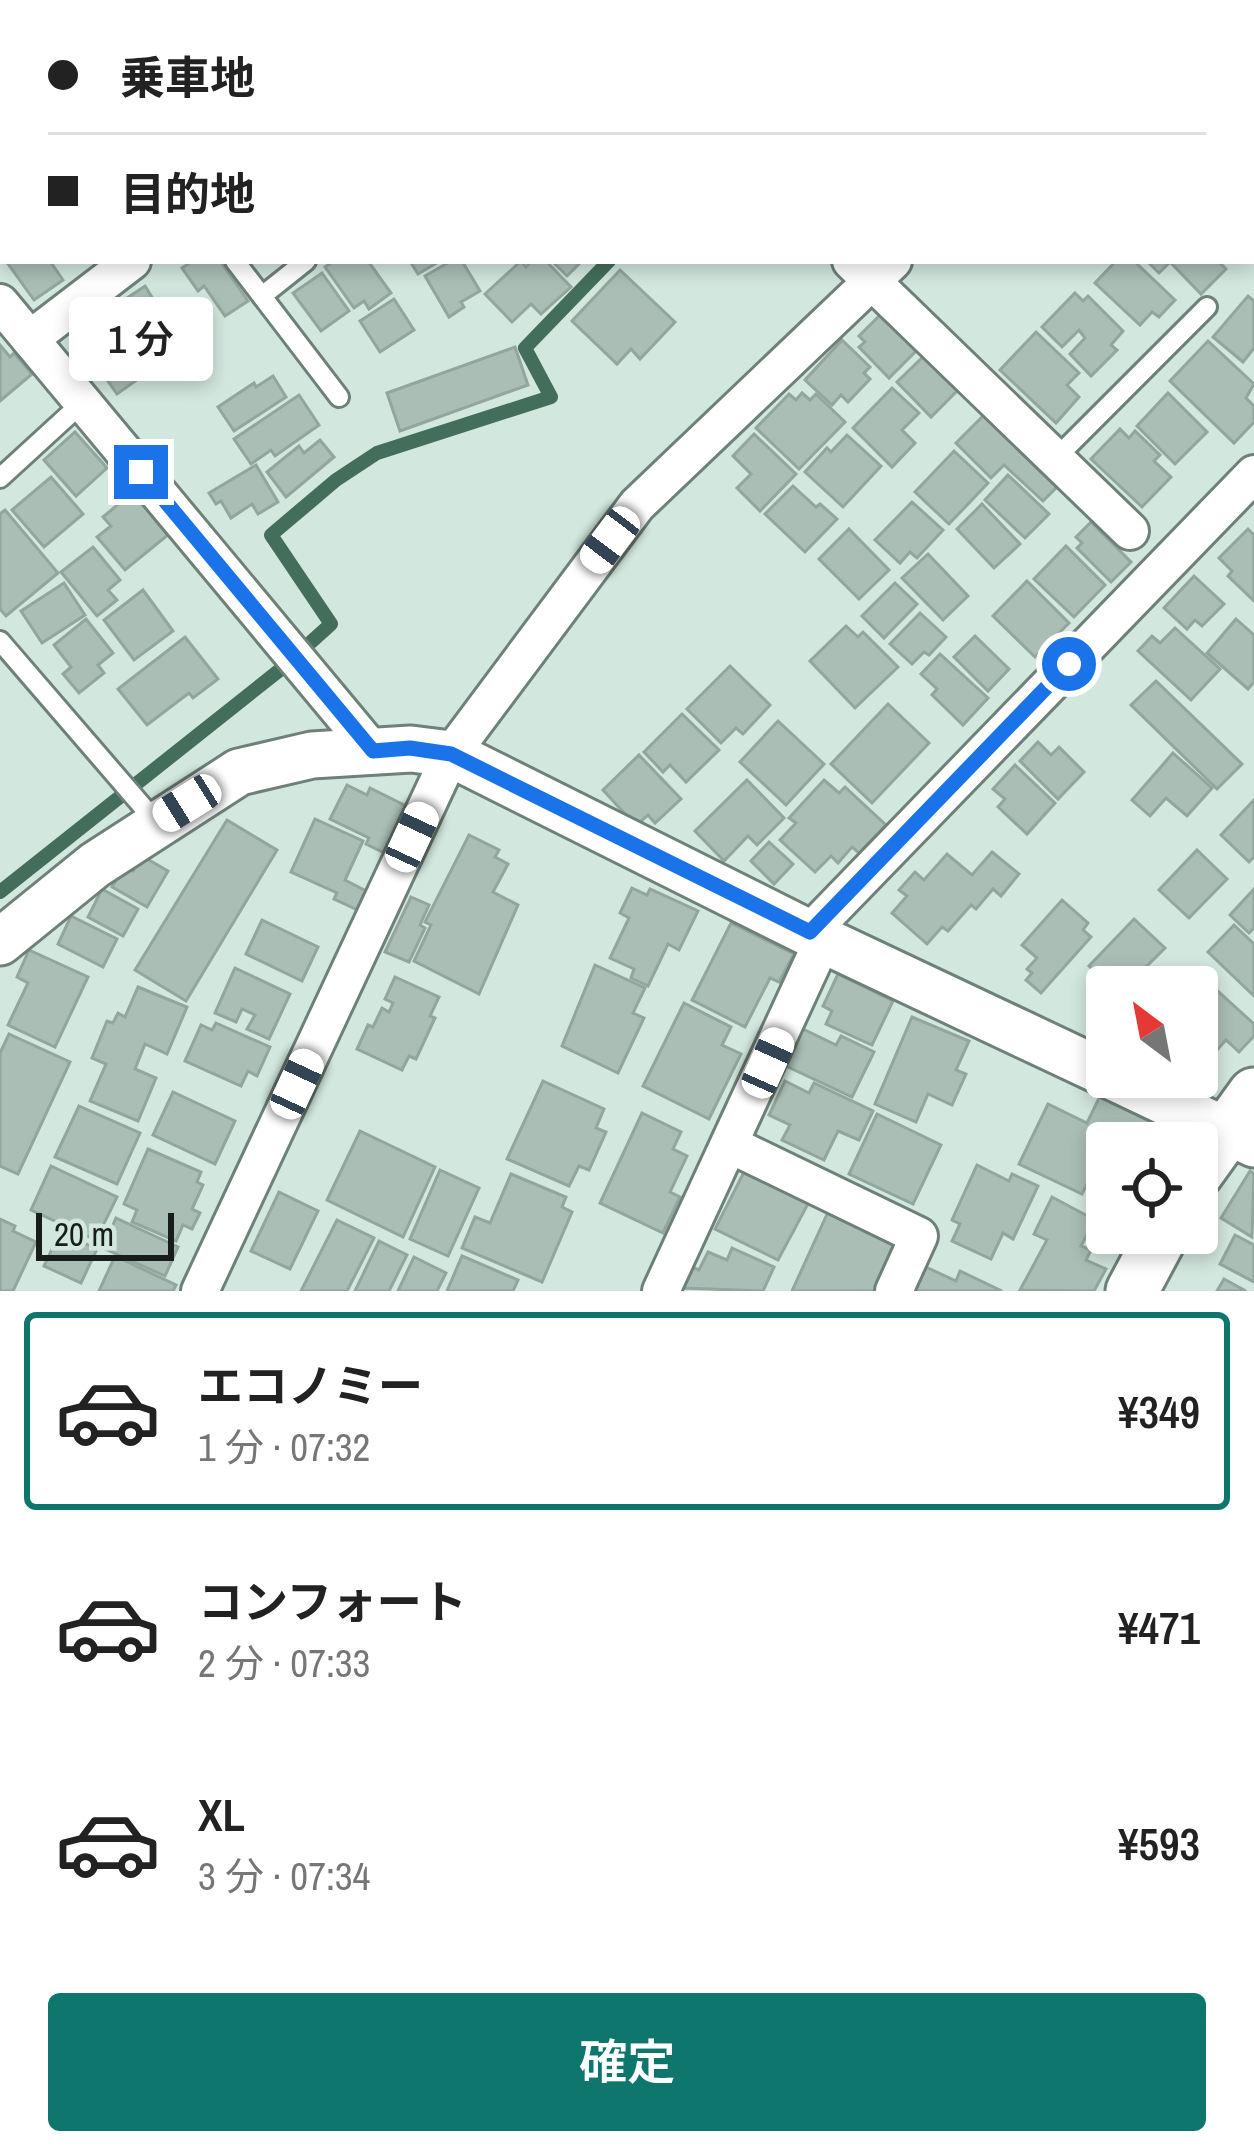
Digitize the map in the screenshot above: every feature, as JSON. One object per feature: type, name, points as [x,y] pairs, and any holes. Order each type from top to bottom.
[{"type":"main road","points":[[1218,1151],[1244,1123]]},
{"type":"main road","points":[[1132,1291],[1152,1254]]},
{"type":"street","points":[[30,339],[128,264]]},
{"type":"street","points":[[200,1291],[451,754],[637,505],[872,268],[1054,459],[1130,531]]},
{"type":"street","points":[[0,303],[373,751]]},
{"type":"street","points":[[661,1291],[731,1145],[817,936],[1254,474]]},
{"type":"street","points":[[0,942],[95,865],[238,772],[312,754],[410,748],[451,754],[1086,1065]]},
{"type":"street","points":[[1173,1098],[1244,1123]]},
{"type":"street","points":[[731,1145],[919,1236],[894,1291]]},
{"type":"lane","points":[[237,264],[339,398]]},
{"type":"lane","points":[[262,296],[302,264]]},
{"type":"lane","points":[[1054,459],[1207,307]]},
{"type":"lane","points":[[0,478],[82,402]]},
{"type":"lane","points":[[0,640],[156,822]]},
{"type":"building","points":[[8,264],[52,264],[63,280],[34,300]]},
{"type":"building","points":[[222,264],[248,301],[225,316],[204,286],[198,291],[182,268]]},
{"type":"building","points":[[370,264],[391,293],[369,309],[364,301],[354,308],[325,267]]},
{"type":"building","points":[[412,264],[435,264],[418,274]]},
{"type":"building","points":[[446,264],[464,264],[480,291],[461,302],[464,307],[449,317],[425,276]]},
{"type":"building","points":[[518,264],[549,264],[571,287],[541,314],[531,304],[512,322],[485,294]]},
{"type":"building","points":[[555,264],[579,264],[567,276]]},
{"type":"building","points":[[1113,264],[1137,264],[1175,300],[1159,317],[1152,312],[1140,325],[1095,283]]},
{"type":"building","points":[[1172,264],[1221,264],[1226,269],[1201,294]]},
{"type":"building","points":[[620,270],[675,322],[640,359],[631,349],[617,364],[572,321]]},
{"type":"building","points":[[322,273],[349,311],[321,331],[293,293]]},
{"type":"building","points":[[145,286],[163,315],[187,299],[206,330],[161,364],[121,302]]},
{"type":"building","points":[[1075,293],[1083,301],[1088,296],[1123,331],[1111,345],[1117,350],[1091,376],[1070,354],[1085,338],[1079,330],[1062,347],[1042,327]]},
{"type":"building","points":[[1248,296],[1254,301],[1254,348],[1243,362],[1213,337]]},
{"type":"building","points":[[394,299],[414,330],[380,352],[360,321]]},
{"type":"building","points":[[886,309],[922,345],[889,378],[859,347],[865,342],[859,336]]},
{"type":"building","points":[[111,328],[124,347],[138,337],[158,365],[117,394],[84,347]]},
{"type":"building","points":[[1036,332],[1079,373],[1067,385],[1079,397],[1056,423],[1000,370]]},
{"type":"building","points":[[842,340],[870,367],[864,373],[870,379],[848,402],[841,395],[832,405],[805,380]]},
{"type":"building","points":[[1208,341],[1254,384],[1246,398],[1254,406],[1254,422],[1234,443],[1170,381]]},
{"type":"building","points":[[0,345],[32,374],[0,401]]},
{"type":"building","points":[[515,347],[528,385],[400,431],[387,393]]},
{"type":"building","points":[[926,354],[959,389],[931,417],[897,382]]},
{"type":"building","points":[[273,376],[286,397],[234,431],[218,407]]},
{"type":"building","points":[[892,388],[919,413],[902,430],[915,443],[892,467],[853,428]]},
{"type":"building","points":[[802,393],[810,400],[816,394],[845,422],[799,469],[756,428],[789,394],[796,400]]},
{"type":"building","points":[[1168,393],[1207,432],[1175,464],[1137,426]]},
{"type":"building","points":[[299,395],[319,425],[275,456],[271,450],[251,464],[234,439]]},
{"type":"building","points":[[984,415],[998,428],[1003,422],[1064,480],[1043,501],[1004,465],[991,478],[956,443]]},
{"type":"building","points":[[1120,429],[1129,438],[1135,431],[1160,455],[1154,461],[1171,477],[1142,507],[1091,459]]},
{"type":"building","points":[[75,432],[107,468],[76,496],[44,460]]},
{"type":"building","points":[[754,434],[796,474],[760,511],[737,488],[751,474],[733,456]]},
{"type":"building","points":[[847,435],[881,466],[843,507],[805,472]]},
{"type":"building","points":[[320,440],[334,457],[286,497],[267,472],[299,446],[304,453]]},
{"type":"building","points":[[954,451],[988,483],[949,524],[915,492]]},
{"type":"building","points":[[256,465],[278,502],[258,514],[252,504],[231,518],[221,501],[216,504],[209,493]]},
{"type":"building","points":[[1008,475],[1049,514],[1025,538],[985,500]]},
{"type":"building","points":[[51,477],[83,514],[44,547],[12,510]]},
{"type":"building","points":[[793,486],[837,519],[805,552],[765,514]]},
{"type":"building","points":[[134,491],[169,534],[125,570],[97,537],[111,526],[103,517]]},
{"type":"building","points":[[912,502],[943,530],[917,558],[910,552],[900,563],[875,540]]},
{"type":"building","points":[[982,504],[1020,544],[994,568],[957,529]]},
{"type":"building","points":[[5,510],[58,573],[6,616],[0,609],[0,514]]},
{"type":"building","points":[[1091,522],[1131,562],[1111,582],[1077,548],[1082,543],[1076,537]]},
{"type":"building","points":[[849,529],[889,570],[859,599],[819,559]]},
{"type":"building","points":[[1248,529],[1254,535],[1254,601],[1228,576],[1232,571],[1219,558]]},
{"type":"building","points":[[1066,546],[1105,585],[1074,617],[1034,579]]},
{"type":"building","points":[[93,547],[120,580],[108,590],[117,600],[97,616],[61,572]]},
{"type":"building","points":[[928,554],[968,596],[943,620],[902,578]]},
{"type":"building","points":[[1194,576],[1224,604],[1202,626],[1195,620],[1187,629],[1164,608]]},
{"type":"building","points":[[1027,581],[1069,623],[1035,657],[993,616]]},
{"type":"building","points":[[64,583],[85,615],[42,643],[21,611]]},
{"type":"building","points":[[895,583],[917,604],[884,638],[862,616]]},
{"type":"building","points":[[143,590],[173,631],[134,660],[104,620]]},
{"type":"building","points":[[920,613],[946,637],[912,664],[890,644]]},
{"type":"building","points":[[86,619],[113,653],[98,665],[104,673],[79,693],[63,674],[71,667],[54,645]]},
{"type":"building","points":[[1236,619],[1254,635],[1254,682],[1248,689],[1207,653]]},
{"type":"building","points":[[846,626],[858,637],[863,632],[898,667],[855,708],[810,661]]},
{"type":"building","points":[[1175,628],[1220,669],[1191,700],[1138,651],[1152,636],[1160,643]]},
{"type":"building","points":[[975,636],[1009,669],[988,691],[954,657]]},
{"type":"building","points":[[185,637],[218,679],[193,698],[189,693],[147,725],[118,689]]},
{"type":"building","points":[[940,654],[988,698],[963,725],[932,695],[937,689],[921,674]]},
{"type":"building","points":[[730,666],[770,705],[743,734],[736,728],[721,743],[687,709]]},
{"type":"building","points":[[1156,681],[1242,764],[1217,789],[1131,705]]},
{"type":"building","points":[[888,704],[929,743],[872,803],[831,764]]},
{"type":"building","points":[[682,714],[719,750],[686,782],[670,765],[663,772],[644,752]]},
{"type":"building","points":[[778,721],[824,764],[786,805],[740,762]]},
{"type":"building","points":[[1038,742],[1051,755],[1059,747],[1084,772],[1058,799],[1020,761]]},
{"type":"building","points":[[1173,753],[1212,788],[1187,816],[1166,798],[1150,816],[1132,800]]},
{"type":"building","points":[[639,755],[681,799],[655,823],[648,815],[636,826],[603,790]]},
{"type":"building","points":[[1015,765],[1055,803],[1027,834],[998,807],[1005,799],[993,789]]},
{"type":"building","points":[[747,780],[784,818],[757,845],[748,836],[724,861],[695,831]]},
{"type":"building","points":[[824,780],[839,793],[845,787],[886,825],[859,853],[852,847],[838,863],[831,856],[815,872],[780,840],[796,823],[789,818]]},
{"type":"building","points":[[347,785],[367,795],[370,788],[414,810],[391,856],[366,844],[369,838],[330,819]]},
{"type":"building","points":[[1254,800],[1254,857],[1249,862],[1221,835]]},
{"type":"building","points":[[315,819],[363,841],[345,880],[370,893],[362,912],[334,899],[337,893],[291,872]]},
{"type":"building","points":[[227,820],[277,850],[186,1001],[135,970]]},
{"type":"building","points":[[469,835],[499,850],[495,857],[508,864],[493,892],[518,905],[479,994],[414,961],[431,925],[425,922]]},
{"type":"building","points":[[769,842],[793,864],[774,884],[751,861]]},
{"type":"building","points":[[1197,850],[1227,879],[1189,918],[1159,890]]},
{"type":"building","points":[[992,852],[1019,874],[1001,896],[993,889],[976,909],[971,905],[948,931],[942,927],[927,944],[892,913],[907,896],[899,890],[915,872],[924,880],[947,854],[972,875]]},
{"type":"building","points":[[142,856],[168,871],[147,907],[112,887],[124,866],[133,871]]},
{"type":"building","points":[[632,888],[647,895],[650,889],[698,911],[679,950],[668,944],[648,986],[631,978],[634,969],[610,958],[629,918],[620,913]]},
{"type":"building","points":[[102,889],[138,909],[123,936],[88,917]]},
{"type":"building","points":[[1254,889],[1254,928],[1249,933],[1230,915]]},
{"type":"building","points":[[411,897],[429,905],[420,925],[425,928],[409,962],[385,952]]},
{"type":"building","points":[[1062,900],[1088,923],[1083,930],[1091,937],[1041,993],[1026,980],[1032,973],[1027,969],[1037,958],[1022,945]]},
{"type":"building","points":[[71,916],[117,939],[103,967],[58,944]]},
{"type":"building","points":[[1134,919],[1165,948],[1147,966],[1089,966]]},
{"type":"building","points":[[262,920],[318,947],[302,981],[246,954]]},
{"type":"building","points":[[731,923],[794,954],[779,982],[770,978],[745,1027],[692,1000]]},
{"type":"building","points":[[1234,925],[1254,944],[1254,996],[1208,952]]},
{"type":"building","points":[[29,950],[88,977],[55,1047],[8,1025],[28,983],[17,977]]},
{"type":"building","points":[[595,965],[645,988],[633,1013],[644,1018],[618,1073],[562,1046]]},
{"type":"building","points":[[235,968],[290,994],[269,1039],[247,1029],[255,1015],[242,1009],[236,1022],[215,1013]]},
{"type":"building","points":[[838,974],[893,1001],[872,1045],[826,1024],[832,1011],[823,1006]]},
{"type":"building","points":[[395,977],[439,997],[416,1059],[409,1056],[402,1070],[357,1049],[382,1008],[389,1012],[393,1003],[385,999]]},
{"type":"building","points":[[138,987],[187,1007],[167,1054],[145,1044],[135,1069],[156,1078],[138,1121],[90,1101],[106,1064],[92,1058],[107,1021],[113,1023],[118,1013],[125,1017]]},
{"type":"building","points":[[1218,991],[1254,1024],[1254,1036],[1239,1052],[1226,1040],[1218,1049]]},
{"type":"building","points":[[684,1003],[731,1027],[722,1045],[741,1054],[709,1119],[643,1086]]},
{"type":"building","points":[[912,1017],[969,1041],[956,1070],[966,1074],[952,1105],[928,1094],[916,1122],[875,1104]]},
{"type":"building","points":[[216,1023],[270,1047],[257,1076],[248,1071],[241,1086],[185,1061],[201,1025],[212,1030]]},
{"type":"building","points":[[801,1028],[836,1045],[841,1036],[874,1052],[852,1097],[784,1065]]},
{"type":"building","points":[[9,1034],[70,1062],[18,1174],[0,1166],[0,1053]]},
{"type":"building","points":[[543,1081],[604,1109],[596,1128],[606,1132],[589,1170],[579,1166],[569,1186],[507,1159]]},
{"type":"building","points":[[785,1081],[809,1093],[814,1083],[873,1111],[859,1140],[838,1131],[824,1160],[782,1140],[790,1125],[769,1115]]},
{"type":"building","points":[[173,1092],[235,1121],[215,1164],[153,1135]]},
{"type":"building","points":[[1099,1098],[1110,1098],[1161,1122],[1087,1122]]},
{"type":"building","points":[[1048,1104],[1086,1123],[1082,1194],[1019,1164]]},
{"type":"building","points":[[79,1106],[140,1133],[117,1184],[55,1157]]},
{"type":"building","points":[[642,1113],[681,1132],[673,1149],[687,1156],[670,1192],[680,1197],[663,1233],[600,1203]]},
{"type":"building","points":[[877,1114],[941,1145],[913,1204],[849,1174]]},
{"type":"building","points":[[360,1131],[435,1167],[403,1237],[327,1200]]},
{"type":"building","points":[[148,1149],[201,1172],[197,1182],[203,1185],[192,1209],[200,1213],[192,1229],[183,1225],[176,1241],[132,1222],[137,1210],[124,1204]]},
{"type":"building","points":[[977,1165],[1009,1181],[1012,1174],[1038,1186],[1013,1239],[1003,1233],[991,1259],[952,1241],[960,1224],[952,1220]]},
{"type":"building","points":[[51,1166],[117,1197],[96,1240],[31,1210]]},
{"type":"building","points":[[440,1170],[479,1188],[448,1256],[410,1239]]},
{"type":"building","points":[[745,1170],[809,1202],[778,1260],[715,1229]]},
{"type":"building","points":[[1250,1171],[1254,1174],[1252,1237],[1221,1218]]},
{"type":"building","points":[[511,1174],[566,1197],[562,1207],[572,1212],[542,1282],[462,1248],[475,1217],[490,1223]]},
{"type":"building","points":[[279,1192],[318,1211],[290,1269],[251,1251]]},
{"type":"building","points":[[1052,1197],[1086,1215],[1081,1246],[1089,1254],[1086,1260],[1106,1269],[1094,1291],[1020,1290],[1047,1240],[1034,1234]]},
{"type":"building","points":[[829,1210],[898,1241],[874,1291],[792,1291]]},
{"type":"building","points":[[116,1218],[178,1247],[165,1276],[103,1248]]},
{"type":"building","points":[[0,1219],[36,1242],[13,1291],[0,1291]]},
{"type":"building","points":[[337,1220],[374,1238],[347,1291],[301,1291]]},
{"type":"building","points":[[60,1232],[97,1249],[81,1283],[44,1266]]},
{"type":"building","points":[[1235,1235],[1254,1245],[1254,1282],[1220,1264]]},
{"type":"building","points":[[379,1241],[407,1255],[389,1291],[355,1291]]},
{"type":"building","points":[[732,1248],[774,1267],[763,1291],[682,1288],[692,1267],[699,1270],[708,1252],[727,1260]]},
{"type":"building","points":[[115,1256],[176,1285],[173,1291],[99,1291]]},
{"type":"building","points":[[462,1256],[518,1280],[513,1291],[447,1291]]},
{"type":"building","points":[[414,1257],[446,1273],[437,1291],[398,1291]]},
{"type":"building","points":[[926,1267],[956,1281],[960,1271],[1002,1291],[914,1291]]},
{"type":"building","points":[[1224,1279],[1246,1291],[1217,1291]]},
{"type":"waterway","points":[[0,892],[331,624],[271,535],[336,480],[377,453],[551,397],[525,348],[606,264]]},
{"type":"route","points":[[141,472],[373,751],[410,748],[451,754],[810,932],[1069,664]]}]
